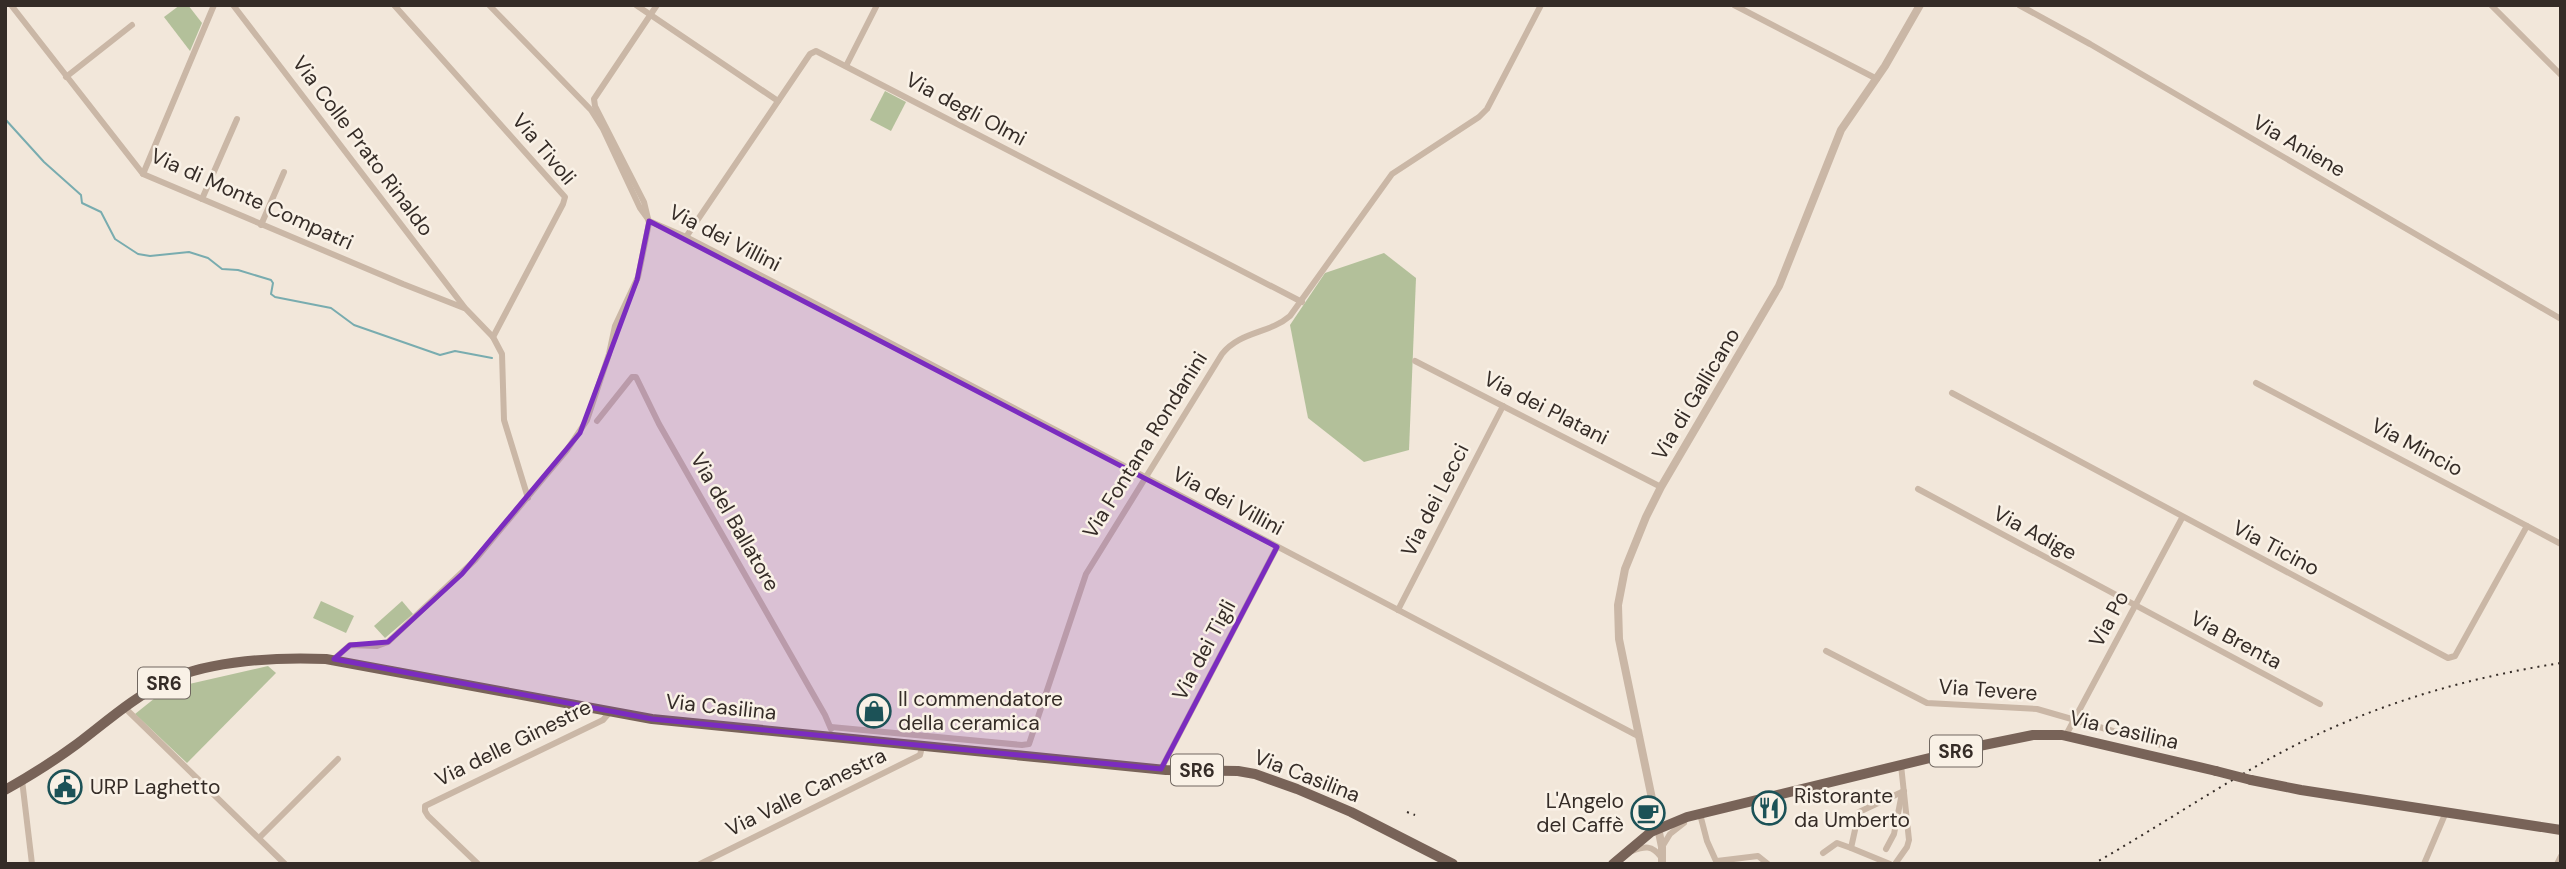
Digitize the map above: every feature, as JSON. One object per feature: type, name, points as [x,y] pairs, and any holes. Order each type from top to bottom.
[{"type":"main road","name":"Via Casilina","points":[[5,790],[68,751],[125,708],[164,683],[201,670],[281,660],[334,659],[665,721],[1161,769],[1255,774],[1351,812],[1453,864]]},
{"type":"main road","name":"Via Casilina","points":[[1617,860],[1658,828],[1699,814],[2021,737],[2045,734],[2066,735],[2250,780],[2561,830]]},
{"type":"street","name":"Via di Monte Compatri","points":[[11,5],[143,174],[465,308]]},
{"type":"street","points":[[143,174],[214,5]]},
{"type":"street","name":"Via Colle Prato Rinaldo","points":[[233,5],[465,308],[493,337]]},
{"type":"street","name":"Via Tivoli","points":[[394,5],[565,197],[493,337]]},
{"type":"street","points":[[489,5],[591,110],[649,221]]},
{"type":"street","points":[[636,5],[778,101]]},
{"type":"street","points":[[334,659],[350,645],[377,646],[390,640],[465,571],[585,426],[608,357],[615,326],[638,277],[649,221],[644,202],[594,100],[596,93],[657,5]]},
{"type":"street","points":[[846,66],[877,5]]},
{"type":"street","name":"Via Fontana Rondanini","points":[[831,727],[1029,744],[1086,574],[1227,348],[1244,336],[1283,322],[1302,302],[1392,174],[1485,111],[1541,5]]},
{"type":"street","points":[[1734,5],[1877,79]]},
{"type":"street","name":"Via di Gallicano","points":[[1658,828],[1619,639],[1618,606],[1625,569],[1661,487],[1779,286],[1837,136],[1877,79],[1920,5]]},
{"type":"street","name":"Via Aniene","points":[[2019,5],[2561,319]]},
{"type":"street","points":[[2491,5],[2561,75]]},
{"type":"street","points":[[66,77],[132,25]]},
{"type":"street","name":"Via degli Olmi","points":[[685,237],[814,52],[846,66],[1302,302]]},
{"type":"street","points":[[202,200],[237,119]]},
{"type":"street","points":[[261,225],[284,172]]},
{"type":"street","name":"Via dei Villini","points":[[649,221],[685,237],[1640,737]]},
{"type":"street","points":[[493,337],[503,360],[504,420],[528,498]]},
{"type":"street","name":"Via dei Platani","points":[[1415,361],[1661,487]]},
{"type":"street","name":"Via del Ballatore","points":[[597,421],[635,376],[665,435],[831,727],[831,738]]},
{"type":"street","name":"Via Mincio","points":[[2256,383],[2561,544]]},
{"type":"street","name":"Via Ticino","points":[[1952,393],[2182,518],[2450,658],[2455,656],[2527,526]]},
{"type":"street","name":"Via dei Lecci","points":[[1398,611],[1503,406]]},
{"type":"street","name":"Via Adige","points":[[1918,489],[2136,607]]},
{"type":"street","name":"Via Po","points":[[2066,735],[2182,518]]},
{"type":"street","name":"Via dei Tigli","points":[[1161,769],[1277,547]]},
{"type":"street","name":"Via Brenta","points":[[2136,607],[2320,704]]},
{"type":"street","name":"Via Tevere","points":[[1826,651],[1927,703],[2037,709],[2165,746]]},
{"type":"street","points":[[125,708],[285,864]]},
{"type":"street","name":"Via delle Ginestre","points":[[478,864],[428,816],[425,806],[603,720],[610,712]]},
{"type":"street","name":"Via Valle Canestra","points":[[700,864],[920,755],[922,747]]},
{"type":"street","points":[[259,838],[338,759]]},
{"type":"street","points":[[1823,853],[1837,843],[1893,864],[1909,841],[1901,765]]},
{"type":"street","points":[[22,780],[32,864]]},
{"type":"street","points":[[1852,848],[1859,812],[1903,791]]},
{"type":"street","points":[[1886,849],[1895,834],[1903,791]]},
{"type":"street","points":[[2424,864],[2446,812]]},
{"type":"street","points":[[1662,846],[1674,830],[1699,814],[1716,862],[1758,856],[1768,864]]},
{"type":"street","points":[[1658,828],[1662,846],[1661,860]]},
{"type":"street","points":[[1658,828],[1655,842],[1661,860]]},
{"type":"street","points":[[1617,860],[1646,847],[1653,848],[1661,860]]},
{"type":"street","points":[[2557,864],[2561,856]]},
{"type":"highlighted area","points":[[649,221],[1277,547],[1161,769],[652,719],[334,659],[350,645],[388,642],[462,574],[580,433],[637,280]]},
{"type":"green space","points":[[180,5],[188,5],[202,23],[190,51],[164,17]]},
{"type":"green space","points":[[885,91],[906,102],[891,131],[870,120]]},
{"type":"green space","points":[[1384,253],[1416,278],[1409,450],[1364,462],[1308,418],[1290,325],[1325,273]]},
{"type":"green space","points":[[321,601],[354,616],[346,633],[313,618]]},
{"type":"green space","points":[[402,601],[413,614],[385,638],[374,626]]},
{"type":"green space","points":[[268,666],[276,673],[187,763],[135,714],[160,694],[176,687]]},
{"type":"waterway","points":[[5,119],[44,162],[81,195],[82,203],[101,212],[115,239],[138,254],[150,256],[189,252],[208,258],[222,269],[238,270],[271,280],[271,294],[275,297],[331,308],[354,325],[440,355],[455,351],[492,358]]},
{"type":"railway","points":[[2093,864],[2258,765],[2349,721],[2453,686],[2561,663]]},
{"type":"railway","points":[[1407,812],[1415,815]]},
{"type":"place","name":"Il commendatore della ceramica","points":[[874,711]]},
{"type":"place","name":"URP Laghetto","points":[[65,787]]},
{"type":"place","name":"Ristorante da Umberto","points":[[1769,808]]},
{"type":"place","name":"L'Angelo del Caffè","points":[[1648,813]]}]
